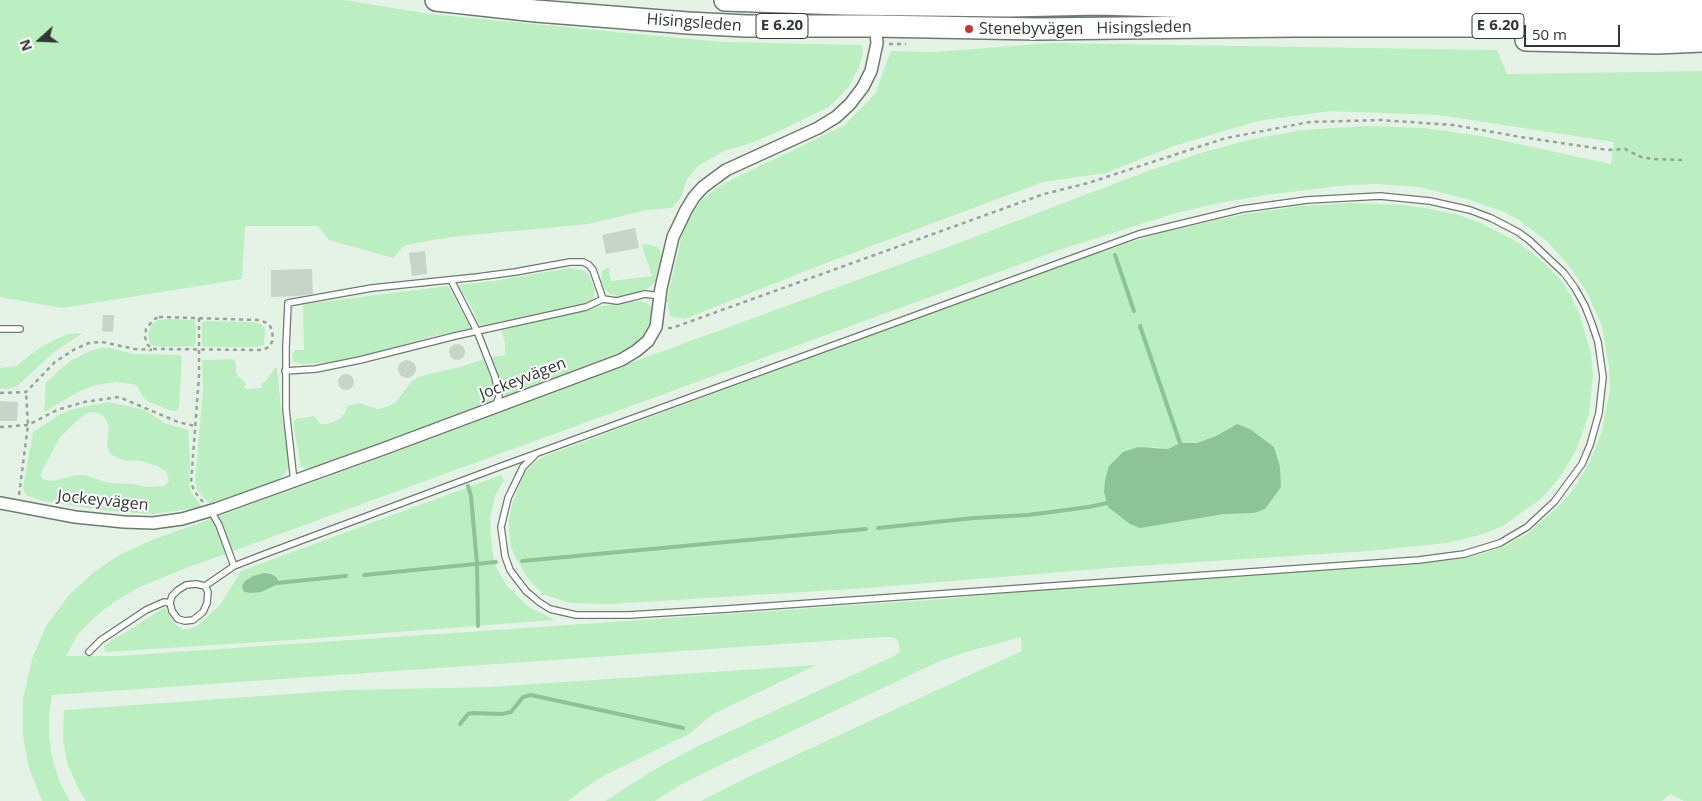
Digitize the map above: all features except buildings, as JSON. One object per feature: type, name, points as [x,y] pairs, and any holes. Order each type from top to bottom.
[{"type":"highway","name":"Hisingsleden","points":[[436,0],[536,11],[746,26],[1038,29],[1294,18],[1702,6]]},
{"type":"highway","name":"Hisingsleden","points":[[725,0],[1009,6],[1055,2],[1294,18],[1570,26],[1702,22]]},
{"type":"highway","points":[[1294,18],[1434,0]]},
{"type":"highway","points":[[1294,18],[1358,36],[1658,43],[1702,41]]},
{"type":"street","points":[[656,328],[660,296],[673,237],[694,197],[726,170],[818,128],[836,117],[850,104],[863,87],[871,70],[877,43],[873,2]]},
{"type":"street","name":"Jockeyvägen","points":[[0,503],[75,517],[124,522],[166,522],[211,511],[294,482],[620,360],[636,351],[648,341],[656,328]]},
{"type":"lane","points":[[204,586],[234,566],[481,474],[1139,234],[1242,209],[1307,200],[1380,196],[1430,200],[1491,218],[1518,232],[1552,260],[1575,288],[1585,306],[1598,342],[1603,377],[1599,413],[1590,445],[1582,464],[1554,502],[1527,527],[1500,543],[1464,554],[1418,560],[629,615],[576,615],[550,609],[538,602],[510,570],[505,556],[501,527],[508,498],[522,467],[535,455]]},
{"type":"lane","points":[[294,482],[286,409],[288,303],[372,288],[516,272],[570,262],[583,262],[593,270],[603,299]]},
{"type":"lane","points":[[451,280],[477,331],[498,389],[499,397],[495,406]]},
{"type":"lane","points":[[286,371],[316,369],[351,362],[586,307],[603,299],[617,301],[645,294],[660,296]]},
{"type":"lane","points":[[0,329],[20,329]]},
{"type":"lane","points":[[211,511],[219,525],[234,566]]},
{"type":"lane","points":[[196,584],[204,586],[208,592],[207,603],[203,612],[193,620],[185,621],[178,619],[172,611],[170,603],[172,596],[186,585],[196,584]]},
{"type":"lane","points":[[89,652],[101,640],[146,610],[164,602],[170,603]]},
{"type":"path","points":[[656,328],[672,328],[1044,194],[1088,183],[1226,138],[1310,122],[1381,120],[1453,125],[1608,150],[1625,149],[1642,157],[1653,159],[1682,160]]},
{"type":"path","points":[[0,393],[26,392],[55,362],[74,349],[89,344],[102,342],[135,349],[159,350],[262,350],[272,344],[273,334],[267,323],[259,320],[159,317],[152,320],[146,329],[145,337],[147,344],[159,350]]},
{"type":"path","points":[[199,318],[199,376],[191,483],[194,492],[211,511]]},
{"type":"path","points":[[17,505],[28,425],[26,392]]},
{"type":"path","points":[[0,427],[28,425],[57,410],[84,402],[119,397],[178,422],[195,426]]},
{"type":"shaded area","points":[[0,0],[344,0],[430,14],[723,42],[862,45],[863,54],[848,88],[829,107],[773,134],[724,151],[698,166],[687,179],[681,197],[672,208],[647,210],[588,224],[451,237],[405,245],[393,258],[329,240],[318,226],[245,226],[242,279],[62,308],[0,297]]},
{"type":"shaded area","points":[[1050,43],[1497,50],[1507,74],[1702,71],[1702,801],[1684,801],[1670,794],[1662,801],[701,801],[744,779],[1022,651],[1021,637],[940,661],[712,769],[680,785],[655,801],[605,801],[657,768],[696,747],[894,656],[900,649],[897,639],[883,637],[52,695],[49,714],[49,738],[53,761],[60,783],[70,801],[42,801],[29,768],[23,736],[23,699],[32,659],[46,626],[70,594],[94,572],[119,555],[152,540],[383,457],[600,374],[948,247],[1148,171],[1248,140],[1301,130],[1368,126],[1424,128],[1481,136],[1611,164],[1614,142],[1439,115],[1330,111],[1258,121],[1174,146],[1106,173],[1043,182],[826,263],[685,319],[670,316],[667,300],[684,225],[701,201],[719,186],[845,125],[875,94],[891,51],[935,52]],"holes":[[[1376,184],[1420,187],[1467,199],[1504,212],[1519,220],[1547,241],[1567,263],[1587,292],[1602,326],[1609,367],[1610,389],[1602,431],[1590,461],[1575,487],[1563,502],[1527,534],[1505,546],[1459,559],[1419,564],[1065,587],[945,599],[118,656],[66,656],[78,634],[114,602],[140,587],[181,570],[1059,250],[1176,213],[1265,195],[1348,185]]]},
{"type":"shaded area","points":[[1352,203],[1404,205],[1459,215],[1514,240],[1540,259],[1562,281],[1580,316],[1591,354],[1593,375],[1589,414],[1576,451],[1559,478],[1542,498],[1503,526],[1480,535],[1447,543],[1368,551],[1122,567],[867,588],[610,604],[570,603],[543,594],[529,580],[515,557],[511,547],[509,532],[512,504],[524,474],[533,463],[545,456],[1071,261],[1157,234],[1240,215],[1300,206]],"holes":[[[1237,424],[1250,429],[1274,447],[1281,487],[1274,496],[1254,513],[1224,514],[1185,520],[1151,447],[1168,449],[1180,443],[1197,443],[1216,436]]]},
{"type":"shaded area","points":[[648,244],[657,247],[663,257],[658,278],[647,289],[635,294],[621,297],[610,294],[601,281],[602,271],[606,268],[610,268],[611,281],[652,276],[642,245]]},
{"type":"shaded area","points":[[570,268],[586,271],[589,275],[595,290],[590,302],[481,326],[458,285],[493,281]]},
{"type":"shaded area","points":[[448,286],[471,327],[468,329],[433,336],[365,356],[325,363],[302,364],[293,361],[292,355],[295,350],[304,350],[303,307],[306,304]]},
{"type":"shaded area","points":[[639,301],[647,303],[653,309],[654,319],[645,339],[622,355],[510,396],[503,394],[491,357],[505,355],[505,343],[501,330],[597,307]]},
{"type":"shaded area","points":[[158,320],[194,320],[196,325],[196,341],[194,346],[162,347],[154,346],[150,343],[148,334],[151,325]]},
{"type":"shaded area","points":[[203,322],[261,324],[265,329],[264,345],[257,347],[204,347],[202,344],[202,325]]},
{"type":"shaded area","points":[[83,333],[54,352],[17,386],[8,389],[0,388],[0,368],[16,366],[41,347],[56,339],[68,334]]},
{"type":"shaded area","points":[[100,348],[110,348],[134,354],[182,356],[179,408],[175,411],[169,410],[147,401],[138,387],[133,384],[116,382],[96,385],[78,392],[44,412],[46,383],[72,360]]},
{"type":"shaded area","points":[[233,359],[236,363],[236,372],[246,384],[244,387],[247,389],[262,388],[261,384],[277,368],[282,418],[290,461],[289,467],[279,479],[268,485],[210,505],[197,490],[195,481],[203,391],[202,360]]},
{"type":"shaded area","points":[[484,359],[495,391],[491,402],[320,465],[307,469],[301,467],[294,428],[294,421],[296,419],[314,416],[320,424],[327,424],[340,419],[345,413],[347,406],[359,403],[377,409],[383,408],[395,403],[412,381],[418,377]]},
{"type":"shaded area","points":[[109,402],[145,410],[164,423],[188,430],[189,484],[191,492],[202,507],[154,514],[136,513],[68,505],[39,500],[26,495],[23,488],[33,432],[59,415],[73,409]],"holes":[[[88,413],[101,414],[107,421],[109,429],[107,444],[110,454],[122,460],[141,461],[166,471],[169,481],[164,486],[145,487],[133,484],[108,483],[85,475],[53,481],[42,479],[42,471],[60,437]]]},
{"type":"shaded area","points":[[1237,424],[1250,429],[1274,447],[1280,467],[1281,487],[1265,509],[1254,513],[1224,514],[1140,528],[1130,524],[1108,507],[1104,492],[1105,480],[1109,466],[1123,452],[1138,447],[1168,449],[1180,443],[1197,443],[1216,436]]},
{"type":"shaded area","points":[[501,475],[504,480],[495,496],[490,520],[492,548],[496,567],[507,586],[529,607],[555,620],[105,652],[104,646],[165,607],[174,623],[183,630],[197,626],[220,605],[241,571]]},
{"type":"shaded area","points":[[264,573],[276,577],[278,580],[276,585],[261,592],[244,592],[242,586],[245,581],[253,576]]},
{"type":"shaded area","points":[[816,665],[713,714],[689,734],[605,775],[568,801],[86,801],[67,763],[63,739],[64,710],[348,690],[490,687]]},
{"type":"waterway","points":[[1115,255],[1134,311]]},
{"type":"waterway","points":[[1140,326],[1180,443]]},
{"type":"waterway","points":[[468,486],[471,496],[477,564],[478,626]]},
{"type":"waterway","points":[[878,528],[974,518],[1028,515],[1107,503]]},
{"type":"waterway","points":[[522,561],[866,529]]},
{"type":"waterway","points":[[364,575],[496,562]]},
{"type":"waterway","points":[[277,583],[346,576]]},
{"type":"waterway","points":[[460,724],[468,714],[502,714],[511,712],[523,697],[531,695],[683,728]]},
{"type":"place","name":"Stenebyvägen","points":[[969,29]]}]
